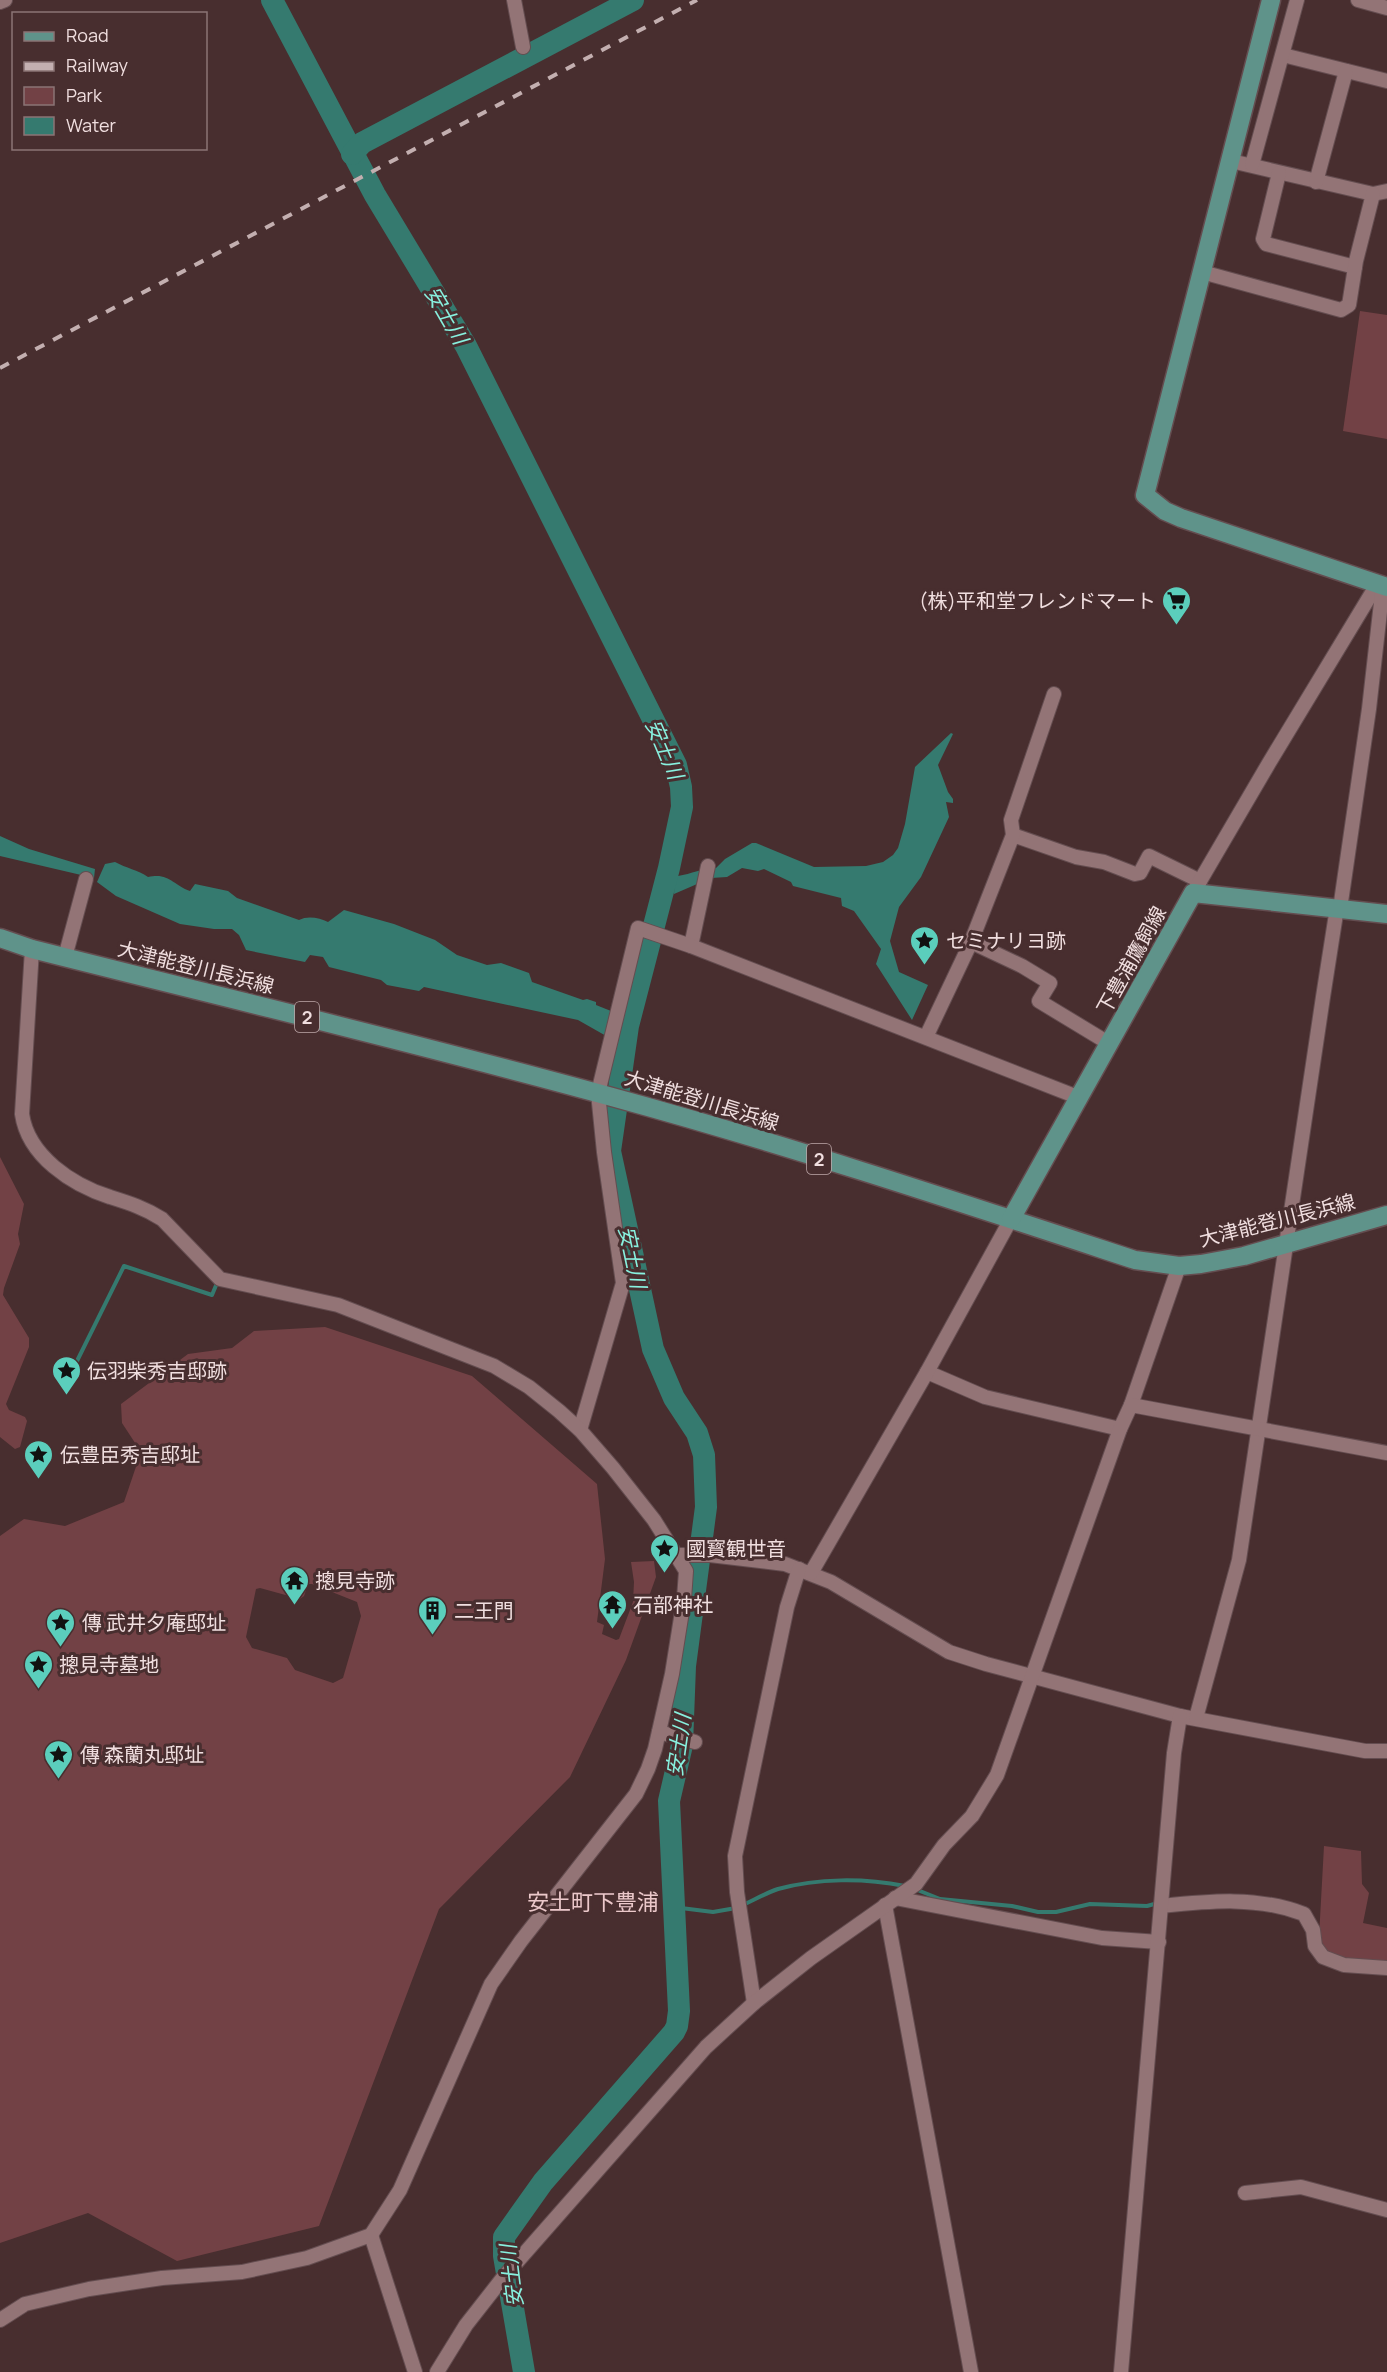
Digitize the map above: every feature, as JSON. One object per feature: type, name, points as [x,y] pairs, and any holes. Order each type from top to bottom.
[{"type":"main road","points":[[1271,0],[1145,495],[1165,511],[1181,518],[1385,586]]},
{"type":"main road","points":[[1197,887],[1387,914]]},
{"type":"main road","name":"下豊浦鷹飼線","points":[[1011,1219],[1197,887]]},
{"type":"main road","name":"大津能登川長浜線","points":[[0,938],[32,949],[479,1060],[612,1097],[1011,1219],[1134,1260],[1179,1266],[1244,1256],[1387,1215]]},
{"type":"street","points":[[0,2],[5,0]]},
{"type":"street","points":[[514,0],[524,47]]},
{"type":"street","points":[[1252,165],[1297,0]]},
{"type":"street","points":[[1358,0],[1387,8]]},
{"type":"street","points":[[1283,55],[1387,81]]},
{"type":"street","points":[[1316,182],[1346,71]]},
{"type":"street","points":[[1202,272],[1341,310],[1349,305],[1355,267],[1380,192],[1316,182],[1231,161]]},
{"type":"street","points":[[1279,173],[1263,239],[1266,244],[1355,267]]},
{"type":"street","points":[[1013,835],[1076,857],[1104,862],[1135,874],[1140,873],[1149,856],[1197,887],[1374,591],[1385,586]]},
{"type":"street","points":[[1196,1718],[1239,1560],[1336,914],[1340,909],[1370,709],[1385,586]]},
{"type":"street","points":[[926,1037],[970,942],[1013,835],[1011,820],[1054,694]]},
{"type":"street","points":[[691,946],[708,866]]},
{"type":"street","points":[[65,957],[86,879]]},
{"type":"street","points":[[580,1430],[623,1283],[604,1152],[612,1097],[609,1047],[638,928],[691,946],[1080,1098]]},
{"type":"street","points":[[970,942],[1022,966],[1050,983],[1039,1001],[1110,1044]]},
{"type":"street","points":[[0,2320],[25,2304],[89,2289],[162,2278],[242,2271],[307,2258],[371,2235],[400,2190],[491,1984],[521,1941],[636,1794],[648,1769],[672,1674],[684,1599],[686,1570],[680,1554],[580,1430],[529,1387],[494,1366],[352,1309],[220,1279],[162,1219],[151,1211],[110,1197],[76,1182],[58,1170],[31,1143],[24,1128],[22,1114],[32,949]]},
{"type":"street","points":[[754,2003],[740,1921],[735,1856],[787,1607],[805,1571],[927,1372],[1011,1219]]},
{"type":"street","points":[[437,2372],[466,2325],[502,2279],[527,2254],[610,2154],[706,2047],[754,2003],[810,1958],[916,1884],[944,1845],[972,1816],[996,1775],[1179,1266]]},
{"type":"street","points":[[927,1372],[985,1397],[1120,1429]]},
{"type":"street","points":[[1131,1404],[1387,1453]]},
{"type":"street","points":[[680,1554],[785,1564],[805,1571],[831,1582],[949,1652],[1031,1677],[1180,1716],[1365,1751],[1387,1751]]},
{"type":"street","points":[[1121,2372],[1174,1753],[1180,1716]]},
{"type":"street","points":[[659,1732],[695,1742]]},
{"type":"street","points":[[894,1899],[1102,1938],[1159,1942]]},
{"type":"street","points":[[894,1899],[971,2372]]},
{"type":"street","points":[[1161,1906],[1214,1900],[1245,1900],[1287,1907],[1304,1914],[1313,1930],[1315,1946],[1323,1957],[1344,1965],[1387,1968]]},
{"type":"street","points":[[1245,2193],[1300,2187],[1387,2210]]},
{"type":"street","points":[[371,2235],[415,2372]]},
{"type":"green space","points":[[1360,311],[1387,315],[1387,439],[1343,431]]},
{"type":"green space","points":[[0,1157],[24,1204],[18,1234],[20,1244],[3,1295],[29,1338],[29,1347],[6,1404],[9,1410],[25,1417],[27,1421],[20,1447],[15,1449],[0,1437]]},
{"type":"green space","points":[[325,1327],[472,1376],[597,1484],[605,1559],[597,1622],[604,1625],[602,1634],[616,1640],[619,1639],[633,1602],[634,1582],[631,1562],[654,1561],[656,1577],[626,1660],[570,1777],[439,1909],[319,2226],[177,2261],[88,2213],[0,2243],[0,1536],[24,1519],[65,1526],[124,1502],[141,1452],[122,1423],[121,1404],[188,1354],[232,1348],[254,1331]],"holes":[[[308,1584],[357,1602],[361,1616],[343,1678],[333,1683],[295,1670],[287,1658],[252,1648],[246,1637],[256,1589],[260,1588],[300,1599],[304,1596]]]},
{"type":"green space","points":[[1324,1846],[1361,1851],[1362,1884],[1369,1893],[1363,1923],[1387,1928],[1387,1965],[1346,1962],[1327,1955],[1319,1937]]},
{"type":"water","points":[[951,733],[953,734],[938,765],[953,799],[953,803],[946,802],[949,817],[921,877],[899,907],[890,941],[899,972],[928,985],[912,1020],[876,964],[881,949],[854,911],[842,906],[841,898],[793,886],[791,882],[764,869],[758,871],[742,868],[727,877],[711,878],[674,894],[675,871],[678,876],[716,868],[725,859],[752,843],[814,867],[866,866],[883,862],[898,848],[905,824],[915,767]]},
{"type":"water","points":[[0,836],[29,849],[95,869],[94,878],[0,856]]},
{"type":"water","points":[[115,862],[148,877],[161,876],[190,891],[195,884],[228,891],[237,898],[299,920],[314,918],[328,922],[344,910],[394,924],[435,940],[457,955],[487,965],[501,963],[529,973],[532,982],[583,1000],[596,1002],[596,1005],[621,1015],[615,1041],[578,1020],[424,987],[419,991],[387,985],[381,980],[329,967],[323,957],[310,955],[305,962],[246,950],[239,935],[232,929],[180,924],[116,896],[97,882],[105,864]]},
{"type":"waterway","name":"安土川","points":[[272,0],[375,195],[466,346],[676,765],[681,787],[682,807],[669,868],[628,1026],[610,1151],[653,1349],[674,1398],[697,1433],[704,1455],[706,1507],[685,1666],[682,1745],[669,1801],[679,2011],[674,2032],[543,2182],[504,2237],[504,2256],[524,2372]]},
{"type":"waterway","points":[[352,154],[362,143],[633,0]]},
{"type":"waterway","points":[[77,1361],[124,1266],[212,1295],[217,1283]]},
{"type":"waterway","points":[[743,1905],[778,1889],[825,1881],[857,1881],[905,1886]]},
{"type":"waterway","points":[[915,1889],[940,1899],[1012,1906],[1038,1912],[1056,1912],[1090,1904],[1147,1906],[1158,1903]]},
{"type":"waterway","points":[[673,1907],[713,1912],[736,1908]]},
{"type":"railway","points":[[0,368],[697,0]]},
{"type":"place","name":"(株)平和堂フレンドマート","points":[[1177,626]]},
{"type":"place","name":"セミナリヨ跡","points":[[925,966]]},
{"type":"place","name":"伝羽柴秀吉邸跡","points":[[66,1396]]},
{"type":"place","name":"伝豊臣秀吉邸址","points":[[39,1480]]},
{"type":"place","name":"國寳観世音","points":[[665,1574]]},
{"type":"place","name":"摠見寺跡","points":[[294,1606]]},
{"type":"place","name":"石部神社","points":[[612,1630]]},
{"type":"place","name":"二王門","points":[[433,1636]]},
{"type":"place","name":"傳 武井夕庵邸址","points":[[61,1648]]},
{"type":"place","name":"摠見寺墓地","points":[[38,1690]]},
{"type":"place","name":"傳 森蘭丸邸址","points":[[59,1780]]},
{"type":"district","name":"安土町下豊浦","points":[[593,1902]]}]
